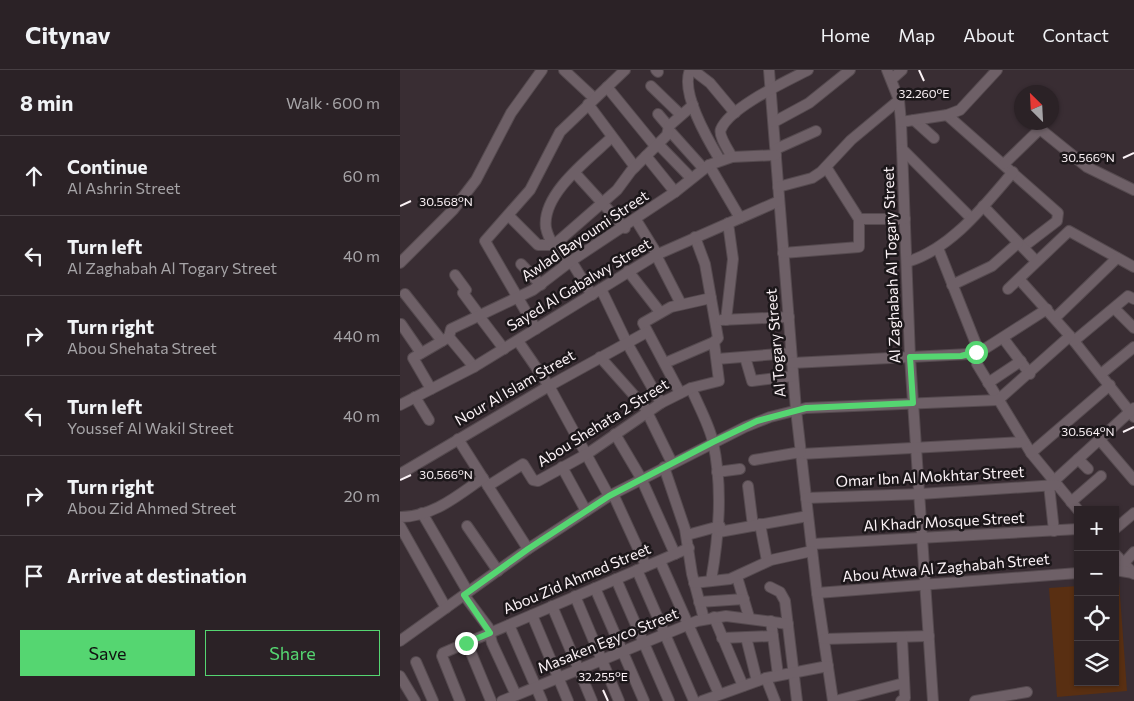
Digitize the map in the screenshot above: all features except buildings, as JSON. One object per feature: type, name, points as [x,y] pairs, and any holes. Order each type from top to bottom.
[{"type":"street","points":[[400,263],[453,210],[476,180],[511,113],[542,70]]},
{"type":"street","points":[[564,70],[591,101],[612,137],[634,167]]},
{"type":"street","points":[[536,329],[517,300],[485,243],[509,216],[534,182],[556,137],[591,101],[626,70]]},
{"type":"street","points":[[720,160],[705,133],[693,105],[688,81],[691,70],[710,83],[735,114]]},
{"type":"street","name":"Al Togary Street","points":[[769,70],[796,410],[817,593],[834,701]]},
{"type":"street","points":[[732,157],[720,132],[735,114],[746,103],[808,70]]},
{"type":"street","points":[[889,74],[902,70]]},
{"type":"street","points":[[901,122],[948,115],[966,106],[997,70]]},
{"type":"street","points":[[774,122],[848,71]]},
{"type":"street","name":"Al Zaghabah Al Togary Street","points":[[889,74],[898,100],[901,122],[910,357],[933,701]]},
{"type":"street","points":[[651,86],[681,115]]},
{"type":"street","points":[[607,87],[657,145],[691,178]]},
{"type":"street","points":[[778,187],[812,178],[826,167],[851,140],[898,100]]},
{"type":"street","points":[[509,216],[538,245],[554,246],[604,203],[634,167],[668,134],[669,128],[693,105]]},
{"type":"street","points":[[658,114],[706,167],[740,218]]},
{"type":"street","points":[[948,115],[1059,215],[1057,221],[992,266],[952,285]]},
{"type":"street","points":[[914,120],[934,138]]},
{"type":"street","points":[[1004,164],[1040,129],[1087,168],[1134,190]]},
{"type":"street","points":[[776,152],[816,131]]},
{"type":"street","points":[[592,295],[570,263],[554,246],[546,229],[547,210],[555,194],[612,137]]},
{"type":"street","points":[[902,149],[971,218]]},
{"type":"street","name":"Awlad Bayoumi Street","points":[[446,339],[451,329],[517,300],[541,285],[570,263],[625,228],[706,167],[720,160],[732,157],[776,152]]},
{"type":"street","points":[[646,156],[675,192]]},
{"type":"street","points":[[783,253],[859,248],[859,219],[826,167]]},
{"type":"street","points":[[907,262],[938,248],[983,206],[1013,172]]},
{"type":"street","points":[[575,173],[625,228]]},
{"type":"street","name":"Sayed Al Gabalwy Street","points":[[400,405],[504,349],[656,255],[779,201]]},
{"type":"street","points":[[983,206],[1036,261]]},
{"type":"street","points":[[859,219],[905,219]]},
{"type":"street","points":[[636,220],[681,304]]},
{"type":"street","points":[[665,364],[714,342],[718,338],[732,259],[728,223]]},
{"type":"street","points":[[1008,289],[1069,231],[1134,267]]},
{"type":"street","points":[[695,237],[705,264],[711,298],[720,320]]},
{"type":"street","points":[[938,248],[976,344],[977,364],[1024,442],[1053,484],[1074,506],[1102,476]]},
{"type":"street","points":[[1055,318],[1117,258]]},
{"type":"street","points":[[521,264],[541,285]]},
{"type":"street","points":[[628,271],[660,312]]},
{"type":"street","points":[[455,274],[466,290],[463,293],[504,349]]},
{"type":"street","points":[[1018,279],[1055,318],[1133,412],[1100,439],[1053,484],[1054,531]]},
{"type":"street","points":[[601,289],[627,343],[661,403]]},
{"type":"street","points":[[405,294],[446,339],[474,366]]},
{"type":"street","points":[[401,638],[528,549],[611,495],[641,478],[757,421],[796,410],[998,400],[1072,339],[1115,309],[1128,296],[1134,299]]},
{"type":"street","points":[[680,393],[647,332],[644,322],[660,312],[681,304],[711,298]]},
{"type":"street","points":[[714,342],[716,359],[745,357],[961,356],[976,352],[1003,338],[1047,309]]},
{"type":"street","points":[[1115,309],[1134,328]]},
{"type":"street","points":[[720,320],[789,317]]},
{"type":"street","points":[[401,324],[421,353]]},
{"type":"street","name":"Nour Al Islam Street","points":[[400,474],[548,386],[647,332]]},
{"type":"street","points":[[1003,338],[1030,374]]},
{"type":"street","points":[[431,389],[413,359],[446,339]]},
{"type":"street","points":[[518,340],[548,386],[611,495],[642,568],[663,634],[694,701]]},
{"type":"street","points":[[1101,374],[1134,347]]},
{"type":"street","points":[[600,357],[648,412],[668,465],[689,548],[699,602],[722,638],[743,686]]},
{"type":"street","points":[[745,357],[752,381],[793,376]]},
{"type":"street","name":"Abou Shehata 2 Street","points":[[400,517],[422,514],[447,503],[522,459],[536,481],[587,454],[661,403],[691,388],[719,381],[716,359]]},
{"type":"street","points":[[988,382],[1021,361]]},
{"type":"street","points":[[1031,453],[1110,385]]},
{"type":"street","points":[[691,388],[713,442],[717,472],[719,529],[711,581]]},
{"type":"street","points":[[415,398],[429,420]]},
{"type":"street","points":[[615,434],[641,478],[675,554]]},
{"type":"street","points":[[458,439],[528,549]]},
{"type":"street","points":[[1100,439],[1134,480]]},
{"type":"street","points":[[754,460],[801,452],[1024,442]]},
{"type":"street","points":[[1078,459],[1088,469]]},
{"type":"street","points":[[562,467],[586,511]]},
{"type":"street","points":[[717,472],[740,469]]},
{"type":"street","name":"Omar Ibn Al Mokhtar Street","points":[[806,498],[920,494],[1053,484]]},
{"type":"street","points":[[748,486],[756,525],[767,561]]},
{"type":"street","points":[[1119,526],[1134,513]]},
{"type":"street","points":[[422,514],[490,633],[510,699]]},
{"type":"street","points":[[686,535],[808,516]]},
{"type":"street","points":[[400,526],[446,608]]},
{"type":"street","points":[[467,526],[498,571]]},
{"type":"street","name":"Al Khadr Mosque Street","points":[[694,583],[737,577],[767,561],[812,548],[1074,529]]},
{"type":"street","name":"Abou Zid Ahmed Street","points":[[460,701],[442,655],[689,548]]},
{"type":"street","points":[[1124,563],[1134,552]]},
{"type":"street","points":[[1119,558],[1133,573]]},
{"type":"street","points":[[660,561],[719,694]]},
{"type":"street","points":[[1119,571],[1133,573]]},
{"type":"street","name":"Abou Atwa Al Zaghabah Street","points":[[817,593],[1074,573]]},
{"type":"street","points":[[737,577],[749,618]]},
{"type":"street","points":[[616,579],[669,701]]},
{"type":"street","points":[[770,587],[777,589],[784,597],[797,701]]},
{"type":"street","points":[[594,588],[644,701]]},
{"type":"street","points":[[575,596],[619,701]]},
{"type":"street","points":[[699,602],[744,600]]},
{"type":"street","points":[[552,606],[592,701]]},
{"type":"street","points":[[532,616],[568,701]]},
{"type":"street","name":"Masaken Egyco Street","points":[[510,699],[663,634],[709,618],[749,618],[788,624]]},
{"type":"street","points":[[771,621],[778,675]]},
{"type":"street","points":[[509,625],[542,701]]},
{"type":"street","points":[[722,638],[773,636]]},
{"type":"street","points":[[824,639],[929,636]]},
{"type":"street","points":[[746,637],[762,679],[775,701]]},
{"type":"street","points":[[901,701],[905,698],[902,637]]},
{"type":"street","points":[[466,643],[491,701]]},
{"type":"street","points":[[416,662],[433,701]]},
{"type":"street","points":[[702,701],[762,679],[828,666]]},
{"type":"street","points":[[400,676],[415,701]]},
{"type":"street","points":[[834,701],[904,682]]},
{"type":"street","points":[[975,701],[1028,692]]},
{"type":"shaded area","points":[[1119,582],[1127,691],[1057,697],[1049,588],[1074,586],[1074,686],[1119,686]]},
{"type":"route","points":[[466,643],[490,633],[486,624],[464,595],[528,549],[641,478],[757,421],[783,413],[806,408],[913,403],[910,357],[961,356],[976,352]]}]
